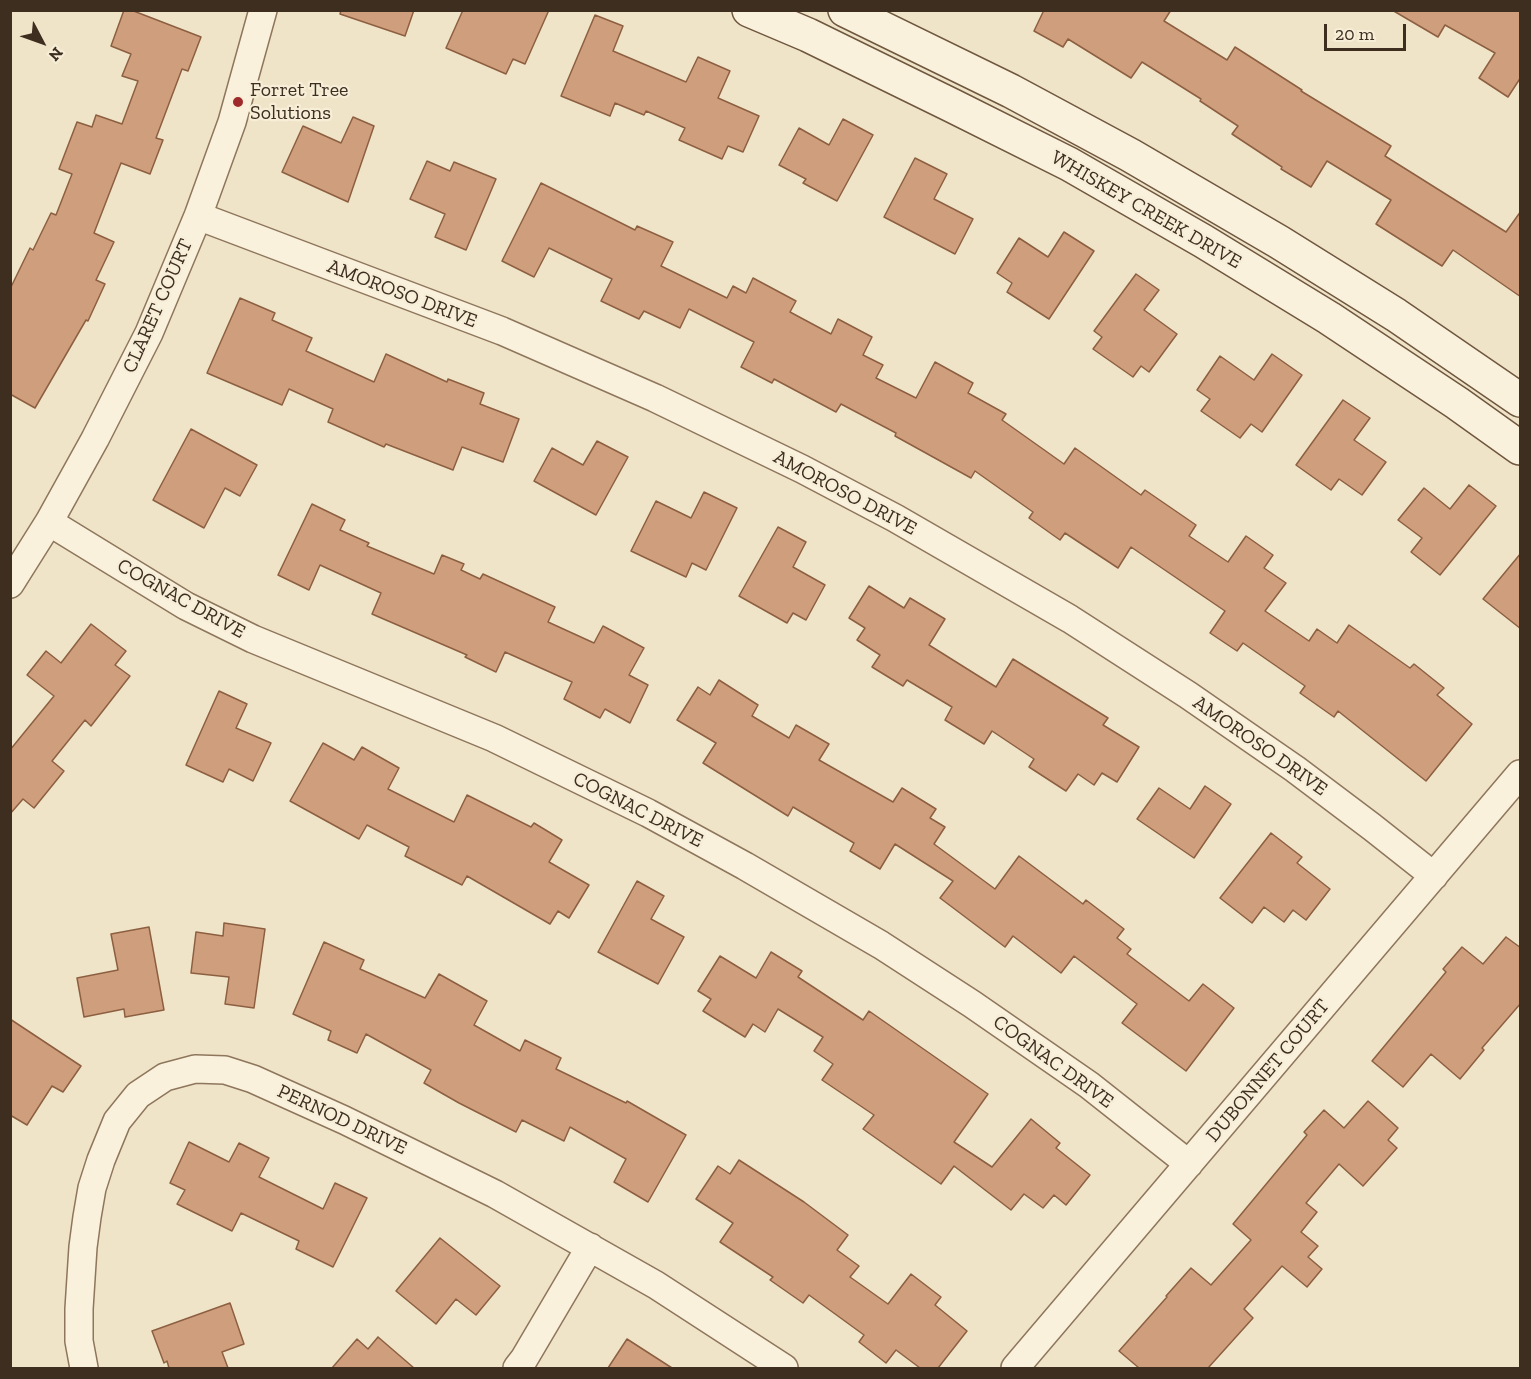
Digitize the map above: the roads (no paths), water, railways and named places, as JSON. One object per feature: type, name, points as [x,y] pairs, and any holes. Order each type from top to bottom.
[{"type":"street","name":"CLARET COURT","points":[[10,584],[49,522],[95,439],[149,333],[198,216],[232,122],[262,10]]},
{"type":"street","name":"WHISKEY CREEK DRIVE","points":[[749,10],[819,40],[1069,164],[1203,241],[1329,318],[1521,448]]},
{"type":"street","name":"WHISKEY CREEK DRIVE","points":[[844,10],[1011,91],[1130,154],[1280,242],[1396,315],[1521,400]]},
{"type":"street","name":"AMOROSO DRIVE","points":[[198,216],[513,336],[654,398],[802,469],[885,513],[1070,619],[1188,695],[1295,769],[1434,876]]},
{"type":"street","name":"COGNAC DRIVE","points":[[49,522],[186,606],[253,639],[494,738],[648,813],[745,866],[881,945],[972,1004],[1089,1085],[1189,1164]]},
{"type":"street","name":"DUBONNET COURT","points":[[1015,1368],[1521,774]]},
{"type":"street","name":"PERNOD DRIVE","points":[[84,1368],[79,1341],[83,1246],[92,1188],[101,1160],[117,1121],[138,1095],[165,1077],[195,1069],[225,1070],[263,1083],[495,1194],[656,1286],[784,1368]]},
{"type":"street","points":[[517,1368],[590,1247]]},
{"type":"place","name":"Forret Tree Solutions","points":[[238,102]]}]
